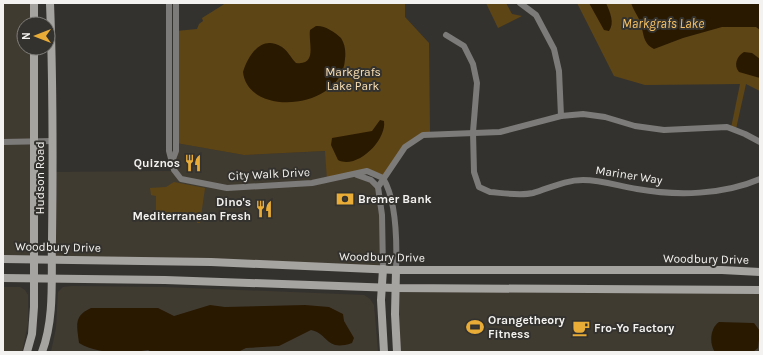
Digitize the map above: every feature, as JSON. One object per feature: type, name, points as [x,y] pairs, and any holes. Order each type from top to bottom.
[{"type":"main road","points":[[34,3],[34,16]]},
{"type":"main road","name":"Hudson Road","points":[[42,352],[50,317],[51,279],[52,141],[50,3]]},
{"type":"main road","name":"Hudson Road","points":[[27,352],[34,323],[34,56]]},
{"type":"main road","name":"Woodbury Drive","points":[[3,258],[396,270],[722,270],[760,272]]},
{"type":"main road","points":[[383,269],[382,287],[384,352]]},
{"type":"main road","points":[[396,270],[395,288],[397,352]]},
{"type":"main road","points":[[3,278],[395,288],[760,290]]},
{"type":"street","name":"City Walk Drive","points":[[169,3],[169,151],[173,160],[175,172],[182,179],[227,188],[312,183],[367,171],[383,178]]},
{"type":"street","points":[[173,160],[176,151],[176,3]]},
{"type":"street","points":[[520,3],[536,15],[554,49],[559,71],[561,116]]},
{"type":"street","name":"Mariner Way","points":[[446,35],[464,46],[473,64],[477,83],[473,132],[475,180],[479,187],[490,192],[531,193],[572,180],[584,180],[606,182],[648,191],[671,193],[730,189],[760,178]]},
{"type":"street","points":[[378,187],[402,150],[414,139],[430,134],[514,130],[561,116],[583,114],[605,117],[635,126],[664,130],[727,127],[760,142]]},
{"type":"street","points":[[3,142],[52,141]]},
{"type":"street","points":[[356,174],[371,180],[378,187],[382,215],[383,269]]},
{"type":"street","points":[[383,178],[391,200],[394,220],[396,270]]},
{"type":"shaded area","points":[[3,3],[34,3],[34,16],[16,16],[16,56],[34,56],[34,258],[3,259]]},
{"type":"shaded area","points":[[176,143],[244,155],[326,151],[356,174],[378,187],[383,269],[51,259],[52,172],[174,171]]},
{"type":"shaded area","points":[[3,287],[20,287],[25,290],[28,295],[28,323],[22,352],[3,352]]},
{"type":"shaded area","points":[[63,287],[163,287],[364,295],[370,299],[374,305],[378,352],[51,352],[56,328],[58,292]]},
{"type":"shaded area","points":[[395,288],[760,290],[760,352],[397,352]]},
{"type":"green space","name":"Markgrafs Lake Park","points":[[226,3],[405,3],[405,17],[429,43],[430,134],[414,139],[383,178],[374,173],[327,180],[325,151],[244,155],[176,143],[176,31],[197,29],[199,24],[203,21],[202,18]]},
{"type":"green space","points":[[486,3],[506,3],[512,14],[522,16],[498,28]]},
{"type":"green space","points":[[577,3],[760,3],[760,91],[746,84],[736,129],[731,128],[740,84],[645,85],[614,76]]},
{"type":"green space","points":[[174,182],[205,188],[200,223],[197,223],[197,219],[176,215],[175,221],[169,220],[168,215],[158,215],[156,220],[150,218],[150,214],[156,214],[156,196],[151,195],[150,188],[166,187]]},
{"type":"water","points":[[589,3],[606,3],[612,21],[609,31],[604,30]]},
{"type":"water","name":"Markgrafs Lake","points":[[631,3],[760,3],[760,30],[756,27],[722,27],[683,38],[654,49],[647,44],[645,40],[640,21]]},
{"type":"water","points":[[316,26],[329,29],[336,33],[341,38],[345,48],[345,59],[340,76],[328,89],[313,98],[295,102],[277,102],[261,97],[249,87],[243,72],[248,60],[256,49],[268,43],[274,44],[282,47],[296,63],[303,63],[310,57],[310,30]]},
{"type":"water","points":[[744,52],[752,53],[760,59],[760,78],[739,72],[737,69],[736,64],[739,56]]},
{"type":"water","points":[[380,120],[384,121],[384,129],[381,137],[369,151],[354,161],[346,162],[338,160],[331,145],[332,138],[372,131]]},
{"type":"water","points":[[210,305],[225,307],[305,305],[329,307],[343,314],[344,321],[354,338],[352,343],[337,345],[332,344],[317,332],[311,330],[279,346],[246,348],[238,352],[152,352],[148,350],[113,352],[95,350],[79,343],[77,327],[79,318],[81,314],[91,308],[158,308],[174,316]]},
{"type":"water","points":[[719,322],[754,323],[760,331],[758,348],[753,352],[715,352],[711,341],[711,336],[714,328]]},
{"type":"place","name":"Quiznos","points":[[193,163]]},
{"type":"place","name":"Bremer Bank","points":[[345,199]]},
{"type":"place","name":"Dino's Mediterranean Fresh","points":[[264,209]]},
{"type":"place","name":"Orangetheory Fitness","points":[[475,327]]},
{"type":"place","name":"Fro-Yo Factory","points":[[581,328]]}]
